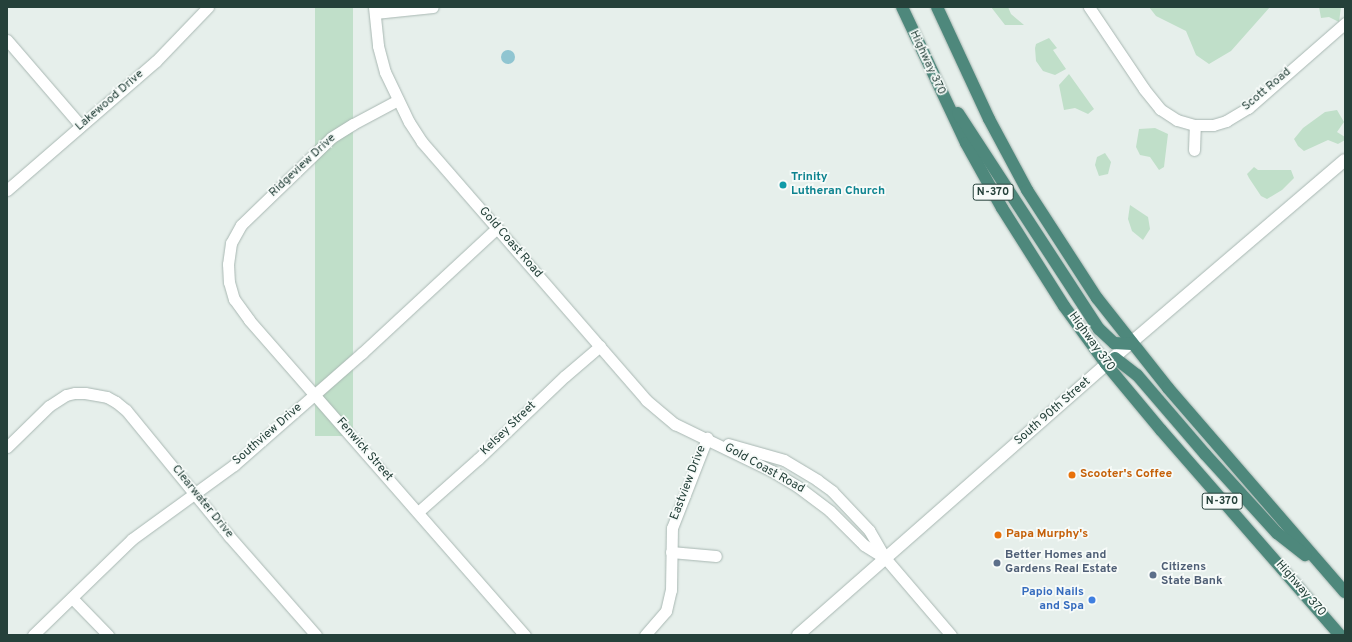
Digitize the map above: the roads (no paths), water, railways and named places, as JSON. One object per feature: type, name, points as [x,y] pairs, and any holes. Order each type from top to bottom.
[{"type":"highway","name":"Highway 370","points":[[902,7],[931,72],[966,144],[1002,208],[1064,306],[1111,361],[1181,453],[1340,635]]},
{"type":"highway","name":"N-370","points":[[937,7],[989,120],[1027,190],[1097,298],[1132,344],[1208,436],[1345,592]]},
{"type":"highway","points":[[931,72],[1099,329],[1114,343],[1132,344]]},
{"type":"highway","points":[[1111,361],[1137,375],[1205,454],[1277,533],[1328,573]]},
{"type":"street","points":[[375,10],[433,7]]},
{"type":"street","name":"Scott Road","points":[[1089,7],[1144,89],[1160,110],[1177,120],[1195,125],[1213,125],[1226,121],[1248,108],[1345,23]]},
{"type":"street","name":"Lakewood Drive","points":[[7,190],[156,62],[206,8]]},
{"type":"street","name":"Gold Coast Road","points":[[375,10],[378,46],[385,72],[409,122],[422,142],[646,400],[675,424],[772,471],[797,486],[830,511],[864,545],[886,559]]},
{"type":"street","points":[[7,40],[81,126]]},
{"type":"street","name":"Ridgeview Drive","points":[[229,254],[230,243],[240,225],[331,138],[368,114],[398,100]]},
{"type":"street","points":[[1194,150],[1195,125]]},
{"type":"street","name":"South 90th Street","points":[[798,635],[1111,361],[1345,160]]},
{"type":"street","name":"Southview Drive","points":[[33,635],[145,528],[234,465],[315,394],[497,228]]},
{"type":"street","name":"Fenwick Street","points":[[229,254],[229,282],[234,299],[249,320],[525,635]]},
{"type":"street","name":"Kelsey Street","points":[[418,512],[478,459],[565,376],[600,346]]},
{"type":"street","name":"Clearwater Drive","points":[[7,447],[53,403],[66,395],[75,393],[97,394],[116,402],[126,410],[229,536],[316,635]]},
{"type":"street","name":"Gold Coast Road","points":[[706,438],[784,460],[817,480],[847,505],[869,530],[886,559]]},
{"type":"street","name":"Eastview Drive","points":[[645,635],[666,611],[671,590],[672,528],[706,438]]},
{"type":"street","points":[[671,552],[716,556]]},
{"type":"street","points":[[886,559],[951,635]]},
{"type":"street","points":[[72,598],[108,635]]},
{"type":"water","points":[[505,50],[511,50],[515,54],[515,60],[511,64],[505,64],[501,60],[501,54]]},
{"type":"place","name":"Trinity Lutheran Church","points":[[783,185]]},
{"type":"place","name":"Scooter's Coffee","points":[[1072,475]]},
{"type":"place","name":"Papa Murphy's","points":[[998,535]]},
{"type":"place","name":"Better Homes and Gardens Real Estate","points":[[997,563]]},
{"type":"place","name":"Citizens State Bank","points":[[1153,575]]},
{"type":"place","name":"Papio Nails and Spa","points":[[1092,600]]}]
